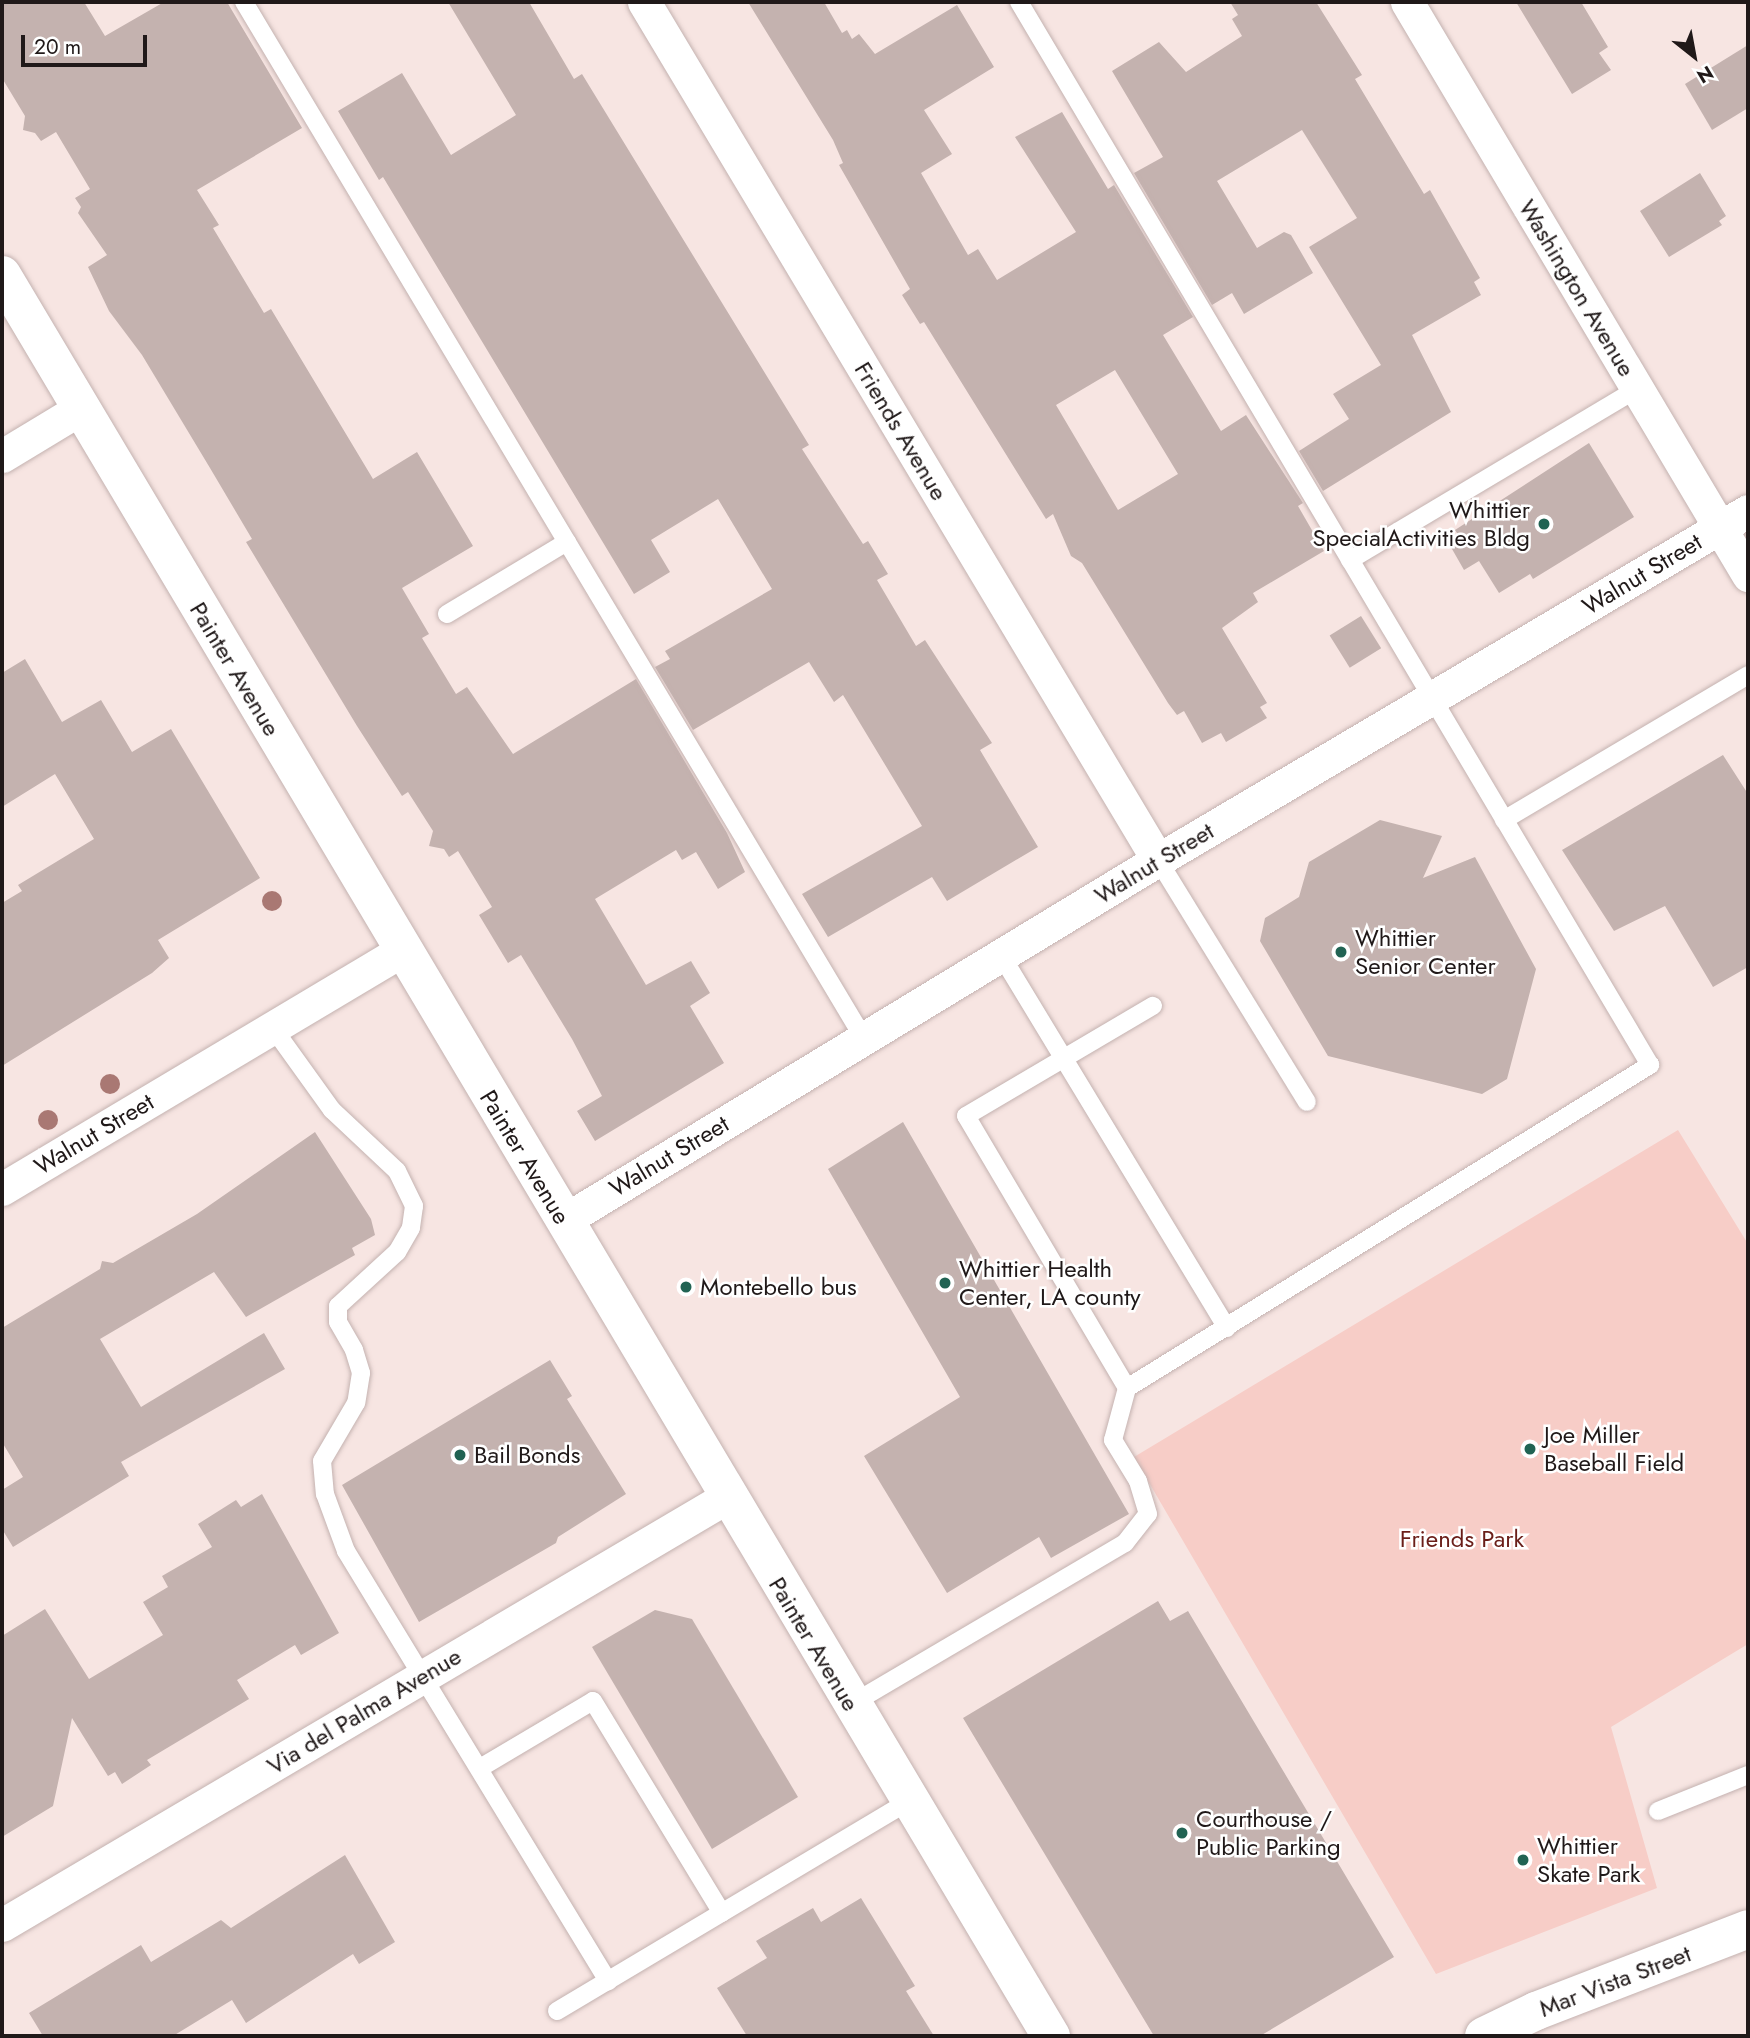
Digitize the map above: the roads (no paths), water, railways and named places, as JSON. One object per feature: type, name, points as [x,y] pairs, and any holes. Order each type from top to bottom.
[{"type":"main road","name":"Painter Avenue","points":[[2,275],[850,1705],[1051,2036]]},
{"type":"main road","name":"Mar Vista Street","points":[[1484,2036],[1536,2011],[1748,1928]]},
{"type":"street","name":"Friends Avenue","points":[[644,2],[1158,860]]},
{"type":"street","name":"Washington Avenue","points":[[1406,2],[1748,575]]},
{"type":"street","points":[[2,456],[80,408]]},
{"type":"street","name":"Walnut Street","points":[[563,1221],[1158,860],[1748,510]]},
{"type":"street","name":"Walnut Street","points":[[2,1189],[402,951]]},
{"type":"street","name":"Via del Palma Avenue","points":[[2,1925],[727,1497]]},
{"type":"lane","points":[[244,2],[863,1037]]},
{"type":"lane","points":[[850,1705],[1125,1543],[1148,1514],[1138,1481],[1113,1440],[1127,1388],[1650,1065],[1018,2]]},
{"type":"lane","points":[[1350,560],[1637,388]]},
{"type":"lane","points":[[447,614],[567,541]]},
{"type":"lane","points":[[1504,820],[1748,675]]},
{"type":"lane","points":[[1158,860],[1307,1102]]},
{"type":"lane","points":[[1001,955],[1227,1328]]},
{"type":"lane","points":[[1127,1388],[966,1116],[1153,1006]]},
{"type":"lane","points":[[272,1028],[332,1110],[397,1171],[414,1206],[411,1228],[397,1252],[338,1306],[338,1322],[354,1350],[361,1373],[356,1403],[322,1461],[321,1479],[346,1551],[608,1981]]},
{"type":"lane","points":[[480,1768],[593,1701],[722,1913]]},
{"type":"lane","points":[[1658,1811],[1748,1775]]},
{"type":"lane","points":[[557,2011],[908,1802]]},
{"type":"place","name":"Whittier SpecialActivities Bldg","points":[[1544,524]]},
{"type":"place","name":"Whittier Senior Center","points":[[1341,952]]},
{"type":"place","name":"Whittier Health Center, LA county","points":[[945,1283]]},
{"type":"place","name":"Montebello bus","points":[[686,1287]]},
{"type":"place","name":"Joe Miller Baseball Field","points":[[1530,1449]]},
{"type":"place","name":"Bail Bonds","points":[[460,1455]]},
{"type":"place","name":"Courthouse / Public Parking","points":[[1182,1833]]},
{"type":"place","name":"Whittier Skate Park","points":[[1523,1860]]},
{"type":"park label","name":"Friends Park","points":[[1462,1539]]}]
